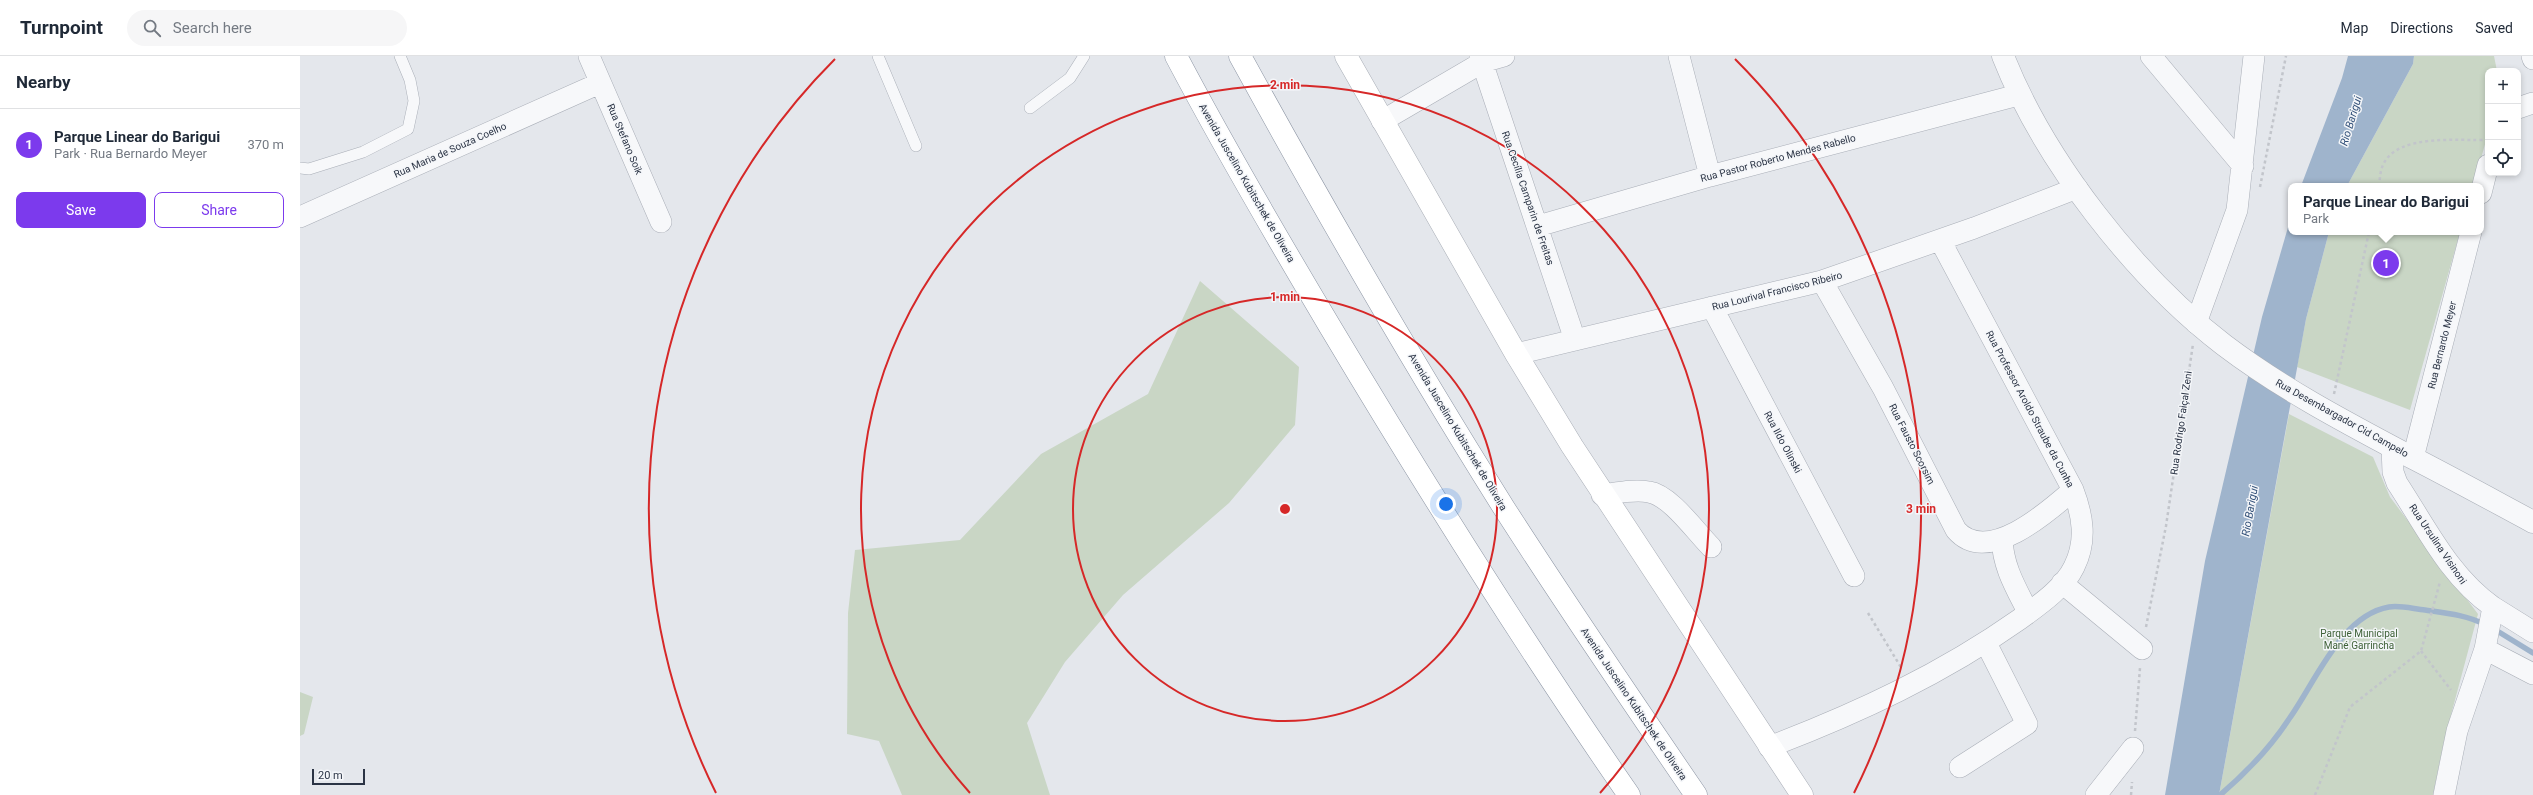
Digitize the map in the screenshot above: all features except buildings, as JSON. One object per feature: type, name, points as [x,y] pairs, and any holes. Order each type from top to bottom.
[{"type":"main road","name":"Avenida Juscelino Kubitschek de Oliveira","points":[[1176,56],[1272,229],[1382,415],[1521,635],[1629,795]]},
{"type":"main road","name":"Avenida Juscelino Kubitschek de Oliveira","points":[[1240,56],[1359,268],[1445,413],[1564,601],[1696,795]]},
{"type":"main road","points":[[1346,56],[1516,354],[1602,494],[1802,795]]},
{"type":"street","name":"Rua Stefano Soik","points":[[589,56],[661,222]]},
{"type":"street","points":[[1382,121],[1482,59],[1504,56]]},
{"type":"street","points":[[1679,56],[1710,176]]},
{"type":"street","name":"Rua Desembargador Cid Campelo","points":[[2003,56],[2018,95],[2077,188],[2138,264],[2196,323],[2224,345],[2321,409],[2533,522]]},
{"type":"street","points":[[2151,56],[2243,166]]},
{"type":"street","name":"Rua Cecília Camparin de Freitas","points":[[1482,59],[1528,204],[1538,226],[1575,340]]},
{"type":"street","points":[[2196,323],[2237,210],[2257,61]]},
{"type":"street","name":"Rua Maria de Souza Coelho","points":[[300,216],[600,83]]},
{"type":"street","name":"Rua Pastor Roberto Mendes Rabello","points":[[1538,226],[1710,176],[2018,95]]},
{"type":"street","points":[[2521,107],[2533,103]]},
{"type":"street","name":"Rua Lourival Francisco Ribeiro","points":[[1516,354],[1822,281],[1940,240],[2077,188]]},
{"type":"street","name":"Rua Bernardo Meyer","points":[[2413,458],[2470,235]]},
{"type":"street","name":"Rua Professor Aroldo Straube da Cunha","points":[[1769,747],[1860,711],[1911,685],[1986,642],[2028,612],[2062,583],[2074,567],[2080,550],[2083,531],[2081,511],[2074,490],[1940,240]]},
{"type":"street","name":"Rua Fausto Scorsim","points":[[1822,281],[1883,388],[1956,530],[1966,540],[2002,539],[2033,523],[2074,490]]},
{"type":"street","name":"Rua Ildo Olinski","points":[[1712,307],[1854,576]]},
{"type":"street","name":"Rua Ursulina Visinoni","points":[[2392,447],[2393,472],[2397,483],[2460,578],[2475,594],[2489,627]]},
{"type":"street","points":[[1602,494],[1638,491],[1651,492],[1665,499],[1711,547]]},
{"type":"street","points":[[2002,539],[2004,559],[2008,573],[2028,612]]},
{"type":"street","points":[[2062,583],[2142,648]]},
{"type":"street","points":[[2489,627],[2533,632]]},
{"type":"street","points":[[2489,627],[2533,674]]},
{"type":"street","points":[[2444,795],[2464,707],[2489,627]]},
{"type":"street","points":[[1960,767],[2027,724],[1986,642]]},
{"type":"street","points":[[2096,795],[2133,748]]},
{"type":"street","points":[[1614,773],[1622,795]]},
{"type":"lane","points":[[300,168],[309,169],[363,152],[408,129],[414,101],[410,80],[400,56]]},
{"type":"lane","points":[[878,56],[916,146]]},
{"type":"lane","points":[[1030,108],[1070,78],[1084,56]]},
{"type":"path","points":[[2380,183],[2383,164],[2399,148],[2413,142],[2485,140]]},
{"type":"path","points":[[2321,409],[2368,235]]},
{"type":"path","name":"Rua Rodrigo Faiçal Zeni","points":[[2133,748],[2142,648],[2166,526],[2196,323]]},
{"type":"path","points":[[2315,795],[2350,707],[2421,651],[2429,628],[2436,599]]},
{"type":"path","points":[[1868,613],[1911,685]]},
{"type":"path","points":[[2421,651],[2464,707]]},
{"type":"path","points":[[2131,795],[2132,779]]},
{"type":"green space","points":[[2414,56],[2494,56],[2496,68],[2485,68],[2485,144],[2474,183],[2349,183],[2413,64]]},
{"type":"green space","points":[[2328,235],[2459,235],[2410,410],[2297,367],[2306,319]]},
{"type":"green space","points":[[1200,281],[1299,367],[1295,425],[1229,503],[1123,595],[1065,662],[1027,723],[1050,795],[902,795],[879,741],[847,734],[848,613],[855,550],[960,540],[1041,454],[1148,394]]},
{"type":"green space","name":"Parque Municipal Mané Garrincha","points":[[2289,414],[2373,457],[2390,497],[2478,614],[2444,741],[2433,795],[2219,795]]},
{"type":"green space","points":[[300,692],[313,697],[304,734],[300,736]]},
{"type":"water","name":"Rio Barigui","points":[[2348,56],[2414,56],[2413,64],[2349,183],[2302,183],[2342,78]]},
{"type":"water","name":"Rio Barigui","points":[[2288,227],[2288,235],[2328,235],[2306,319],[2219,795],[2165,795],[2205,561],[2262,317]]},
{"type":"waterway","points":[[2220,795],[2240,778],[2282,730],[2319,670],[2343,636],[2357,623],[2372,613],[2389,607],[2402,607],[2456,615],[2486,625]]},
{"type":"waterway","points":[[2494,629],[2533,653]]},
{"type":"place","name":"Parque Linear do Barigui","points":[[2386,263]]}]
